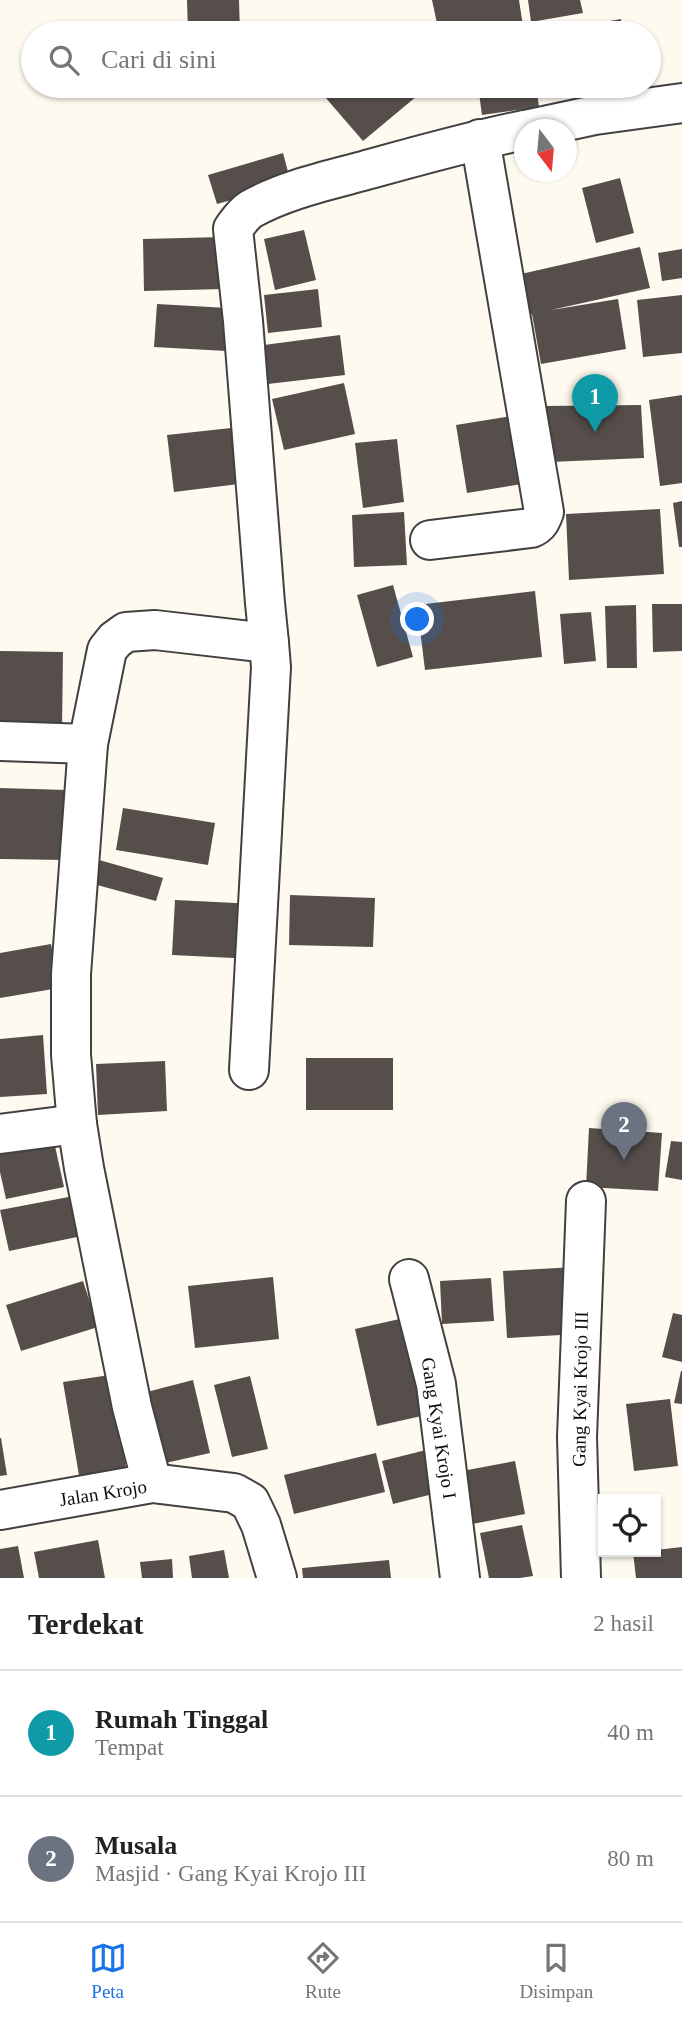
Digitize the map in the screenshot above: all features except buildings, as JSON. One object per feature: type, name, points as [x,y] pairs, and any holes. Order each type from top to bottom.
[{"type":"street","points":[[577,120],[682,103]]},
{"type":"street","points":[[249,1070],[271,667],[233,229],[248,211],[306,187],[514,132]]},
{"type":"street","points":[[430,540],[531,528],[542,520],[544,512],[480,139]]},
{"type":"street","points":[[152,1483],[130,1394],[84,1168],[71,1055],[71,974],[88,744],[107,650],[126,632],[155,630],[270,643]]},
{"type":"street","points":[[0,741],[88,744]]},
{"type":"street","points":[[0,1134],[77,1124]]},
{"type":"street","name":"Gang Kyai Krojo III","points":[[582,1578],[577,1437],[586,1201]]},
{"type":"street","name":"Gang Kyai Krojo I","points":[[408,1279],[436,1384],[460,1578]]},
{"type":"street","name":"Jalan Krojo","points":[[0,1510],[152,1483],[233,1493],[250,1502],[271,1553],[277,1578]]},
{"type":"place","name":"Rumah Tinggal","points":[[595,432]]},
{"type":"place","name":"Musala","points":[[624,1160]]}]
